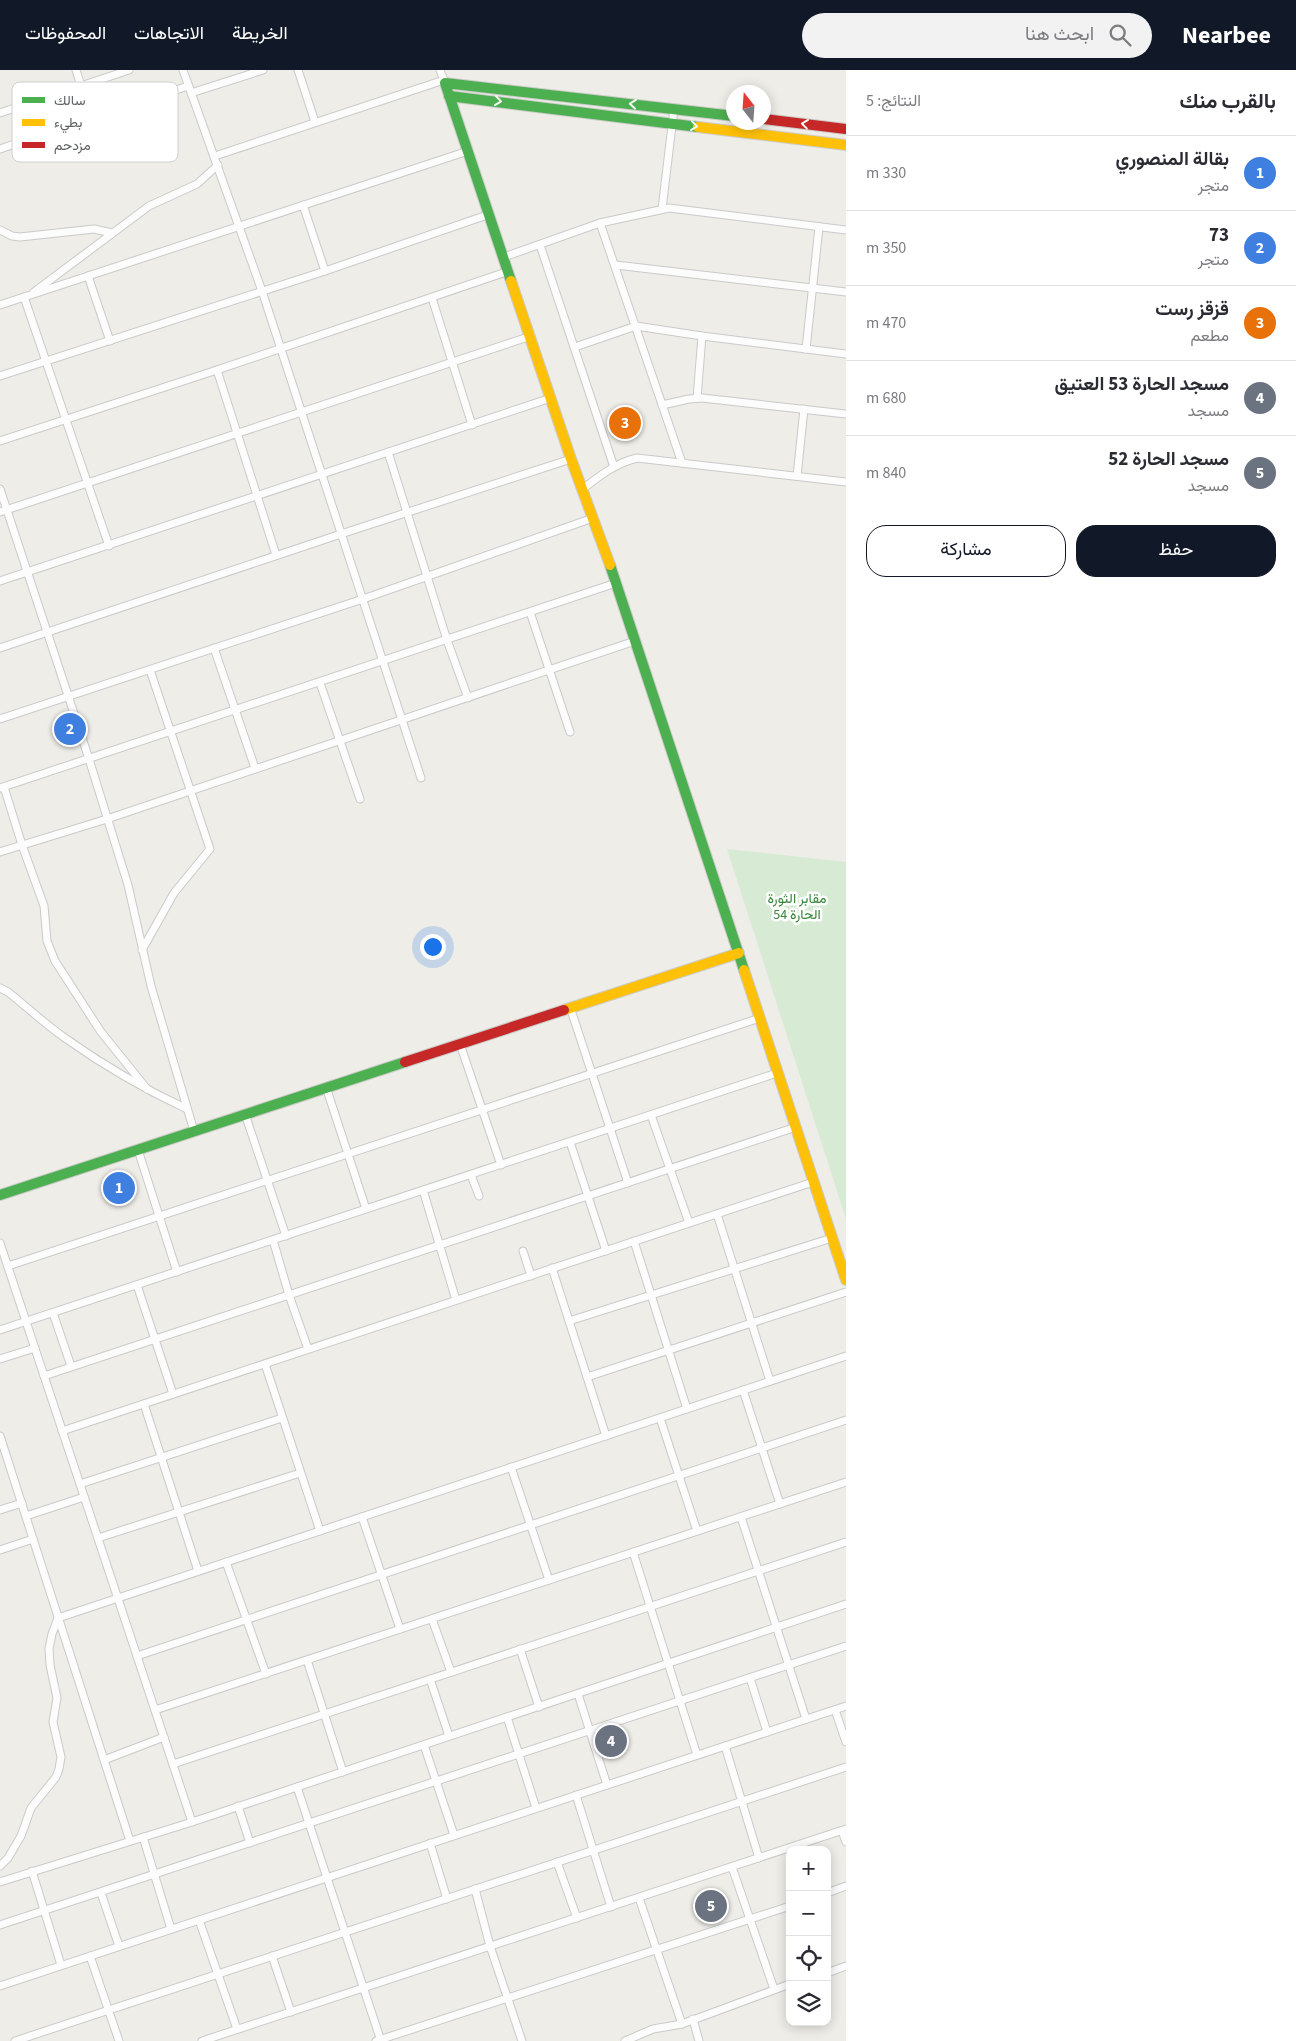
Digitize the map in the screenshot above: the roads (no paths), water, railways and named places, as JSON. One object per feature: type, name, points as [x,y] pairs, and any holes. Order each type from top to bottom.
[{"type":"main road","points":[[726,115],[444,82],[509,270],[571,459],[616,583],[846,1280]]},
{"type":"main road","points":[[449,96],[846,145]]},
{"type":"main road","points":[[771,120],[846,129]]},
{"type":"main road","points":[[0,1195],[570,1007],[739,954]]},
{"type":"street","points":[[92,82],[129,70]]},
{"type":"street","points":[[183,70],[262,291],[421,778]]},
{"type":"street","points":[[178,93],[260,70]]},
{"type":"street","points":[[298,70],[315,122]]},
{"type":"street","points":[[214,156],[444,82],[440,70]]},
{"type":"street","points":[[662,209],[674,108]]},
{"type":"street","points":[[0,113],[12,109]]},
{"type":"street","points":[[0,149],[12,145]]},
{"type":"street","points":[[0,305],[468,151]]},
{"type":"street","points":[[27,296],[149,206],[197,184],[218,165]]},
{"type":"street","points":[[303,205],[325,271]]},
{"type":"street","points":[[504,257],[600,224],[662,209],[675,208],[846,230]]},
{"type":"street","points":[[0,376],[325,271],[490,214]]},
{"type":"street","points":[[600,224],[616,265],[682,463]]},
{"type":"street","points":[[806,349],[819,227]]},
{"type":"street","points":[[0,230],[12,236],[20,237],[94,229],[112,233]]},
{"type":"street","points":[[540,245],[614,467]]},
{"type":"street","points":[[616,265],[846,292]]},
{"type":"street","points":[[0,441],[432,298],[509,270]]},
{"type":"street","points":[[88,276],[110,341]]},
{"type":"street","points":[[27,296],[46,361],[109,546]]},
{"type":"street","points":[[432,298],[472,425]]},
{"type":"street","points":[[575,348],[636,326],[846,354]]},
{"type":"street","points":[[3,511],[531,336]]},
{"type":"street","points":[[697,398],[702,336]]},
{"type":"street","points":[[217,370],[276,555]]},
{"type":"street","points":[[0,581],[551,398]]},
{"type":"street","points":[[662,405],[697,398],[846,414]]},
{"type":"street","points":[[797,476],[804,409]]},
{"type":"street","points":[[388,452],[447,640],[468,698]]},
{"type":"street","points":[[583,489],[624,461],[637,458],[846,482]]},
{"type":"street","points":[[0,648],[276,555],[571,459]]},
{"type":"street","points":[[0,489],[3,511],[27,572],[89,759],[128,885],[142,950],[186,1109],[194,1131]]},
{"type":"street","points":[[0,719],[69,698],[427,578],[593,518]]},
{"type":"street","points":[[147,1089],[101,1032],[55,961],[48,941],[44,906],[2,788],[616,583]]},
{"type":"street","points":[[530,612],[570,732]]},
{"type":"street","points":[[0,852],[107,819],[635,641]]},
{"type":"street","points":[[214,648],[254,768]]},
{"type":"street","points":[[142,950],[174,893],[210,849],[150,670]]},
{"type":"street","points":[[320,683],[360,799]]},
{"type":"street","points":[[0,988],[8,992],[63,1037],[104,1064],[186,1109]]},
{"type":"street","points":[[570,1007],[628,1182]]},
{"type":"street","points":[[8,1266],[760,1018]]},
{"type":"street","points":[[460,1044],[501,1165]]},
{"type":"street","points":[[0,1330],[777,1074]]},
{"type":"street","points":[[326,1087],[366,1209]]},
{"type":"street","points":[[245,1114],[286,1236]]},
{"type":"street","points":[[651,1115],[688,1223]]},
{"type":"street","points":[[44,1376],[796,1127]]},
{"type":"street","points":[[570,1142],[606,1251]]},
{"type":"street","points":[[138,1150],[177,1272]]},
{"type":"street","points":[[471,1175],[479,1196]]},
{"type":"street","points":[[62,1431],[813,1182]]},
{"type":"street","points":[[423,1190],[456,1300]]},
{"type":"street","points":[[717,1214],[770,1381]]},
{"type":"street","points":[[569,1321],[832,1238]]},
{"type":"street","points":[[273,1240],[308,1349]]},
{"type":"street","points":[[634,1241],[687,1409]]},
{"type":"street","points":[[0,1243],[192,1822]]},
{"type":"street","points":[[523,1251],[531,1276]]},
{"type":"street","points":[[552,1268],[606,1436]]},
{"type":"street","points":[[137,1285],[173,1394]]},
{"type":"street","points":[[587,1377],[669,1352],[846,1292]]},
{"type":"street","points":[[53,1313],[71,1366]]},
{"type":"street","points":[[0,1359],[35,1348]]},
{"type":"street","points":[[58,1618],[846,1356]]},
{"type":"street","points":[[265,1364],[320,1531]]},
{"type":"street","points":[[743,1390],[780,1504]]},
{"type":"street","points":[[144,1404],[198,1571]]},
{"type":"street","points":[[80,1484],[282,1418]]},
{"type":"street","points":[[660,1418],[697,1531]]},
{"type":"street","points":[[137,1656],[846,1420]]},
{"type":"street","points":[[0,1436],[2,1448],[22,1503],[130,1841]]},
{"type":"street","points":[[510,1467],[549,1580]]},
{"type":"street","points":[[98,1538],[300,1473]]},
{"type":"street","points":[[155,1710],[846,1482]]},
{"type":"street","points":[[26,1516],[84,1497]]},
{"type":"street","points":[[0,1510],[22,1503]]},
{"type":"street","points":[[362,1517],[400,1629]]},
{"type":"street","points":[[741,1517],[806,1719]]},
{"type":"street","points":[[0,1550],[33,1539]]},
{"type":"street","points":[[173,1764],[846,1542]]},
{"type":"street","points":[[632,1552],[651,1606],[697,1755]]},
{"type":"street","points":[[226,1562],[266,1674]]},
{"type":"street","points":[[0,1882],[192,1822],[846,1604]]},
{"type":"street","points":[[0,1866],[8,1858],[21,1836],[31,1808],[53,1781],[59,1769],[61,1757],[53,1722],[57,1698],[50,1665],[49,1649],[58,1618]]},
{"type":"street","points":[[432,1619],[451,1672]]},
{"type":"street","points":[[0,1925],[846,1646]]},
{"type":"street","points":[[520,1650],[539,1706]]},
{"type":"street","points":[[307,1660],[343,1772]]},
{"type":"street","points":[[750,1678],[767,1732]]},
{"type":"street","points":[[430,1679],[449,1736]]},
{"type":"street","points":[[578,1694],[607,1785]]},
{"type":"street","points":[[0,1986],[846,1706]]},
{"type":"street","points":[[835,1710],[846,1742]]},
{"type":"street","points":[[507,1717],[536,1808]]},
{"type":"street","points":[[104,1760],[164,1737]]},
{"type":"street","points":[[424,1745],[454,1835]]},
{"type":"street","points":[[725,1746],[759,1858]]},
{"type":"street","points":[[15,2041],[846,1767]]},
{"type":"street","points":[[297,1787],[364,1988],[379,2040],[786,1907]]},
{"type":"street","points":[[576,1795],[610,1907]]},
{"type":"street","points":[[238,1806],[250,1843]]},
{"type":"street","points":[[207,2040],[844,1830],[846,1842]]},
{"type":"street","points":[[143,1837],[171,1929]]},
{"type":"street","points":[[430,1843],[447,1899]]},
{"type":"street","points":[[557,1862],[577,1918]]},
{"type":"street","points":[[732,1867],[774,1989]]},
{"type":"street","points":[[32,1871],[61,1965]]},
{"type":"street","points":[[831,1892],[846,1886]]},
{"type":"street","points":[[475,1889],[490,1946],[522,2041]]},
{"type":"street","points":[[101,1892],[119,1946]]},
{"type":"street","points":[[639,1898],[682,2024]]},
{"type":"street","points":[[199,1920],[237,2030]]},
{"type":"street","points":[[90,1956],[119,2041]]},
{"type":"street","points":[[272,1956],[291,2012]]},
{"type":"street","points":[[831,1972],[846,1966]]},
{"type":"street","points":[[625,2041],[654,2029],[682,2024],[786,1985]]},
{"type":"street","points":[[693,2020],[699,2041]]},
{"type":"place","name":"قزقز رست","points":[[625,423]]},
{"type":"place","name":"73","points":[[70,729]]},
{"type":"place","name":"بقالة المنصوري","points":[[119,1188]]},
{"type":"place","name":"مسجد الحارة 53 العتيق","points":[[611,1741]]},
{"type":"place","name":"مسجد الحارة 52","points":[[711,1906]]},
{"type":"park label","name":"مقابر الثورة الحارة 54","points":[[797,906]]}]
